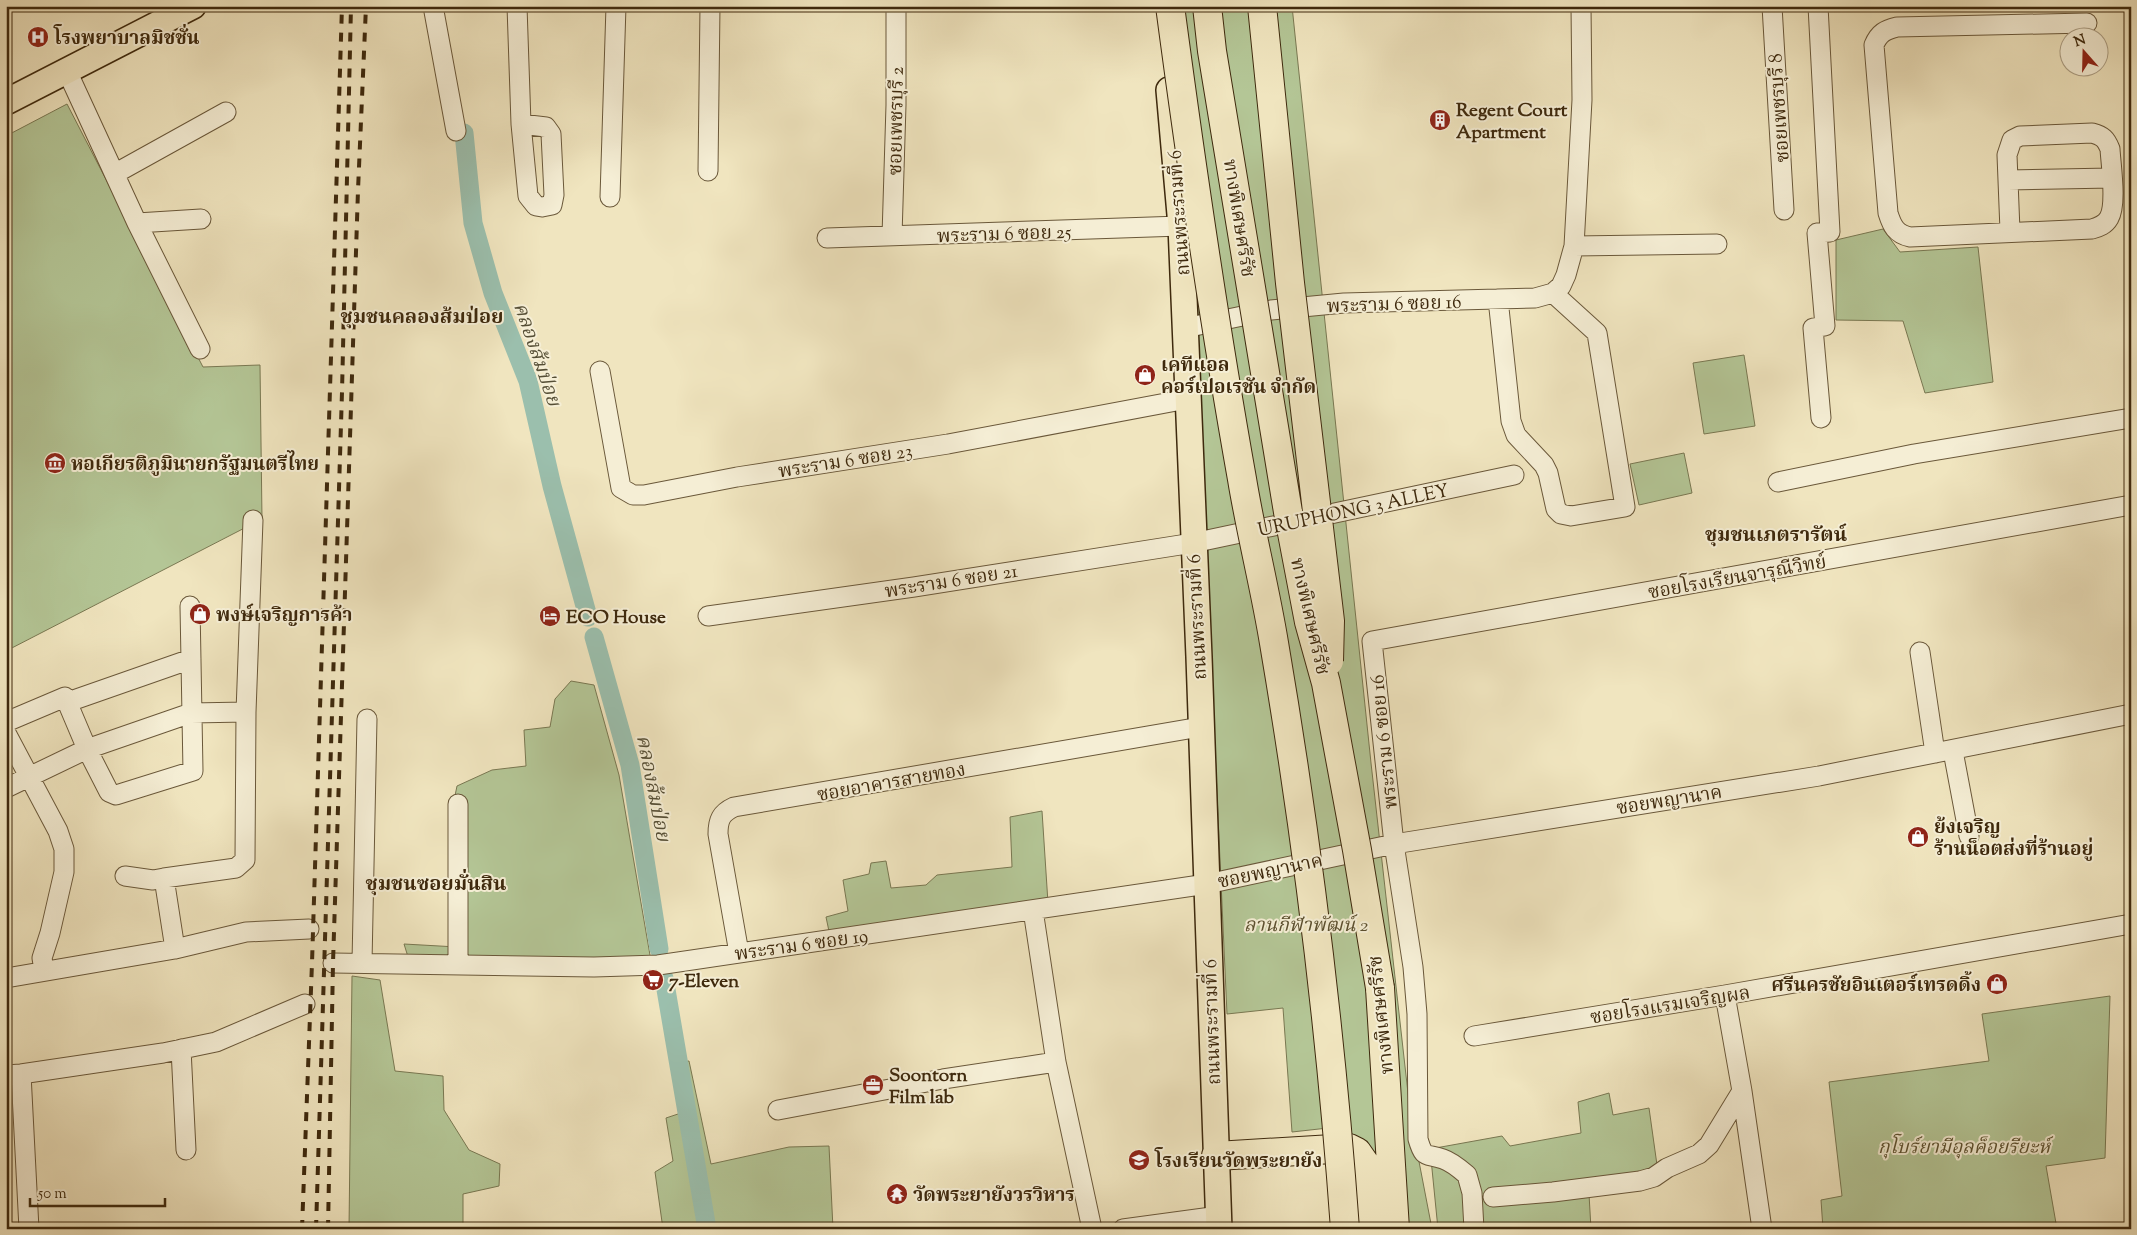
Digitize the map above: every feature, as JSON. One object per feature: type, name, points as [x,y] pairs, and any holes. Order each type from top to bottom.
[{"type":"highway","points":[[1170,6],[1216,322],[1242,480],[1274,642],[1313,898],[1337,1110],[1345,1229]]},
{"type":"highway","name":"ทางพิเศษศรีรัช","points":[[1207,6],[1214,60],[1288,512],[1309,622],[1326,683],[1380,988],[1394,1229]]},
{"type":"highway","points":[[1262,6],[1290,282],[1330,621],[1330,650],[1326,683]]},
{"type":"highway","points":[[1216,1156],[1349,1148],[1357,1152],[1366,1165],[1370,1229]]},
{"type":"main road","name":"ถนนพระรามที่ 6","points":[[1164,6],[1181,226],[1219,1222]]},
{"type":"main road","points":[[6,102],[184,9]]},
{"type":"street","points":[[433,6],[456,131]]},
{"type":"street","points":[[517,6],[521,124]]},
{"type":"street","points":[[610,197],[616,6]]},
{"type":"street","points":[[708,171],[710,6]]},
{"type":"street","name":"ซอยเพชรบุรี 2","points":[[892,236],[896,105],[896,6]]},
{"type":"street","points":[[1498,299],[1511,421],[1516,435],[1544,465],[1548,473],[1556,509],[1561,514],[1571,516],[1624,506],[1597,332],[1553,293],[1561,286],[1566,275],[1574,246],[1582,100],[1581,6]]},
{"type":"street","name":"ซอยเพชรบุรี 8","points":[[1772,6],[1784,210]]},
{"type":"street","points":[[1818,6],[1830,232],[1817,234],[1825,326],[1813,328],[1821,418]]},
{"type":"street","points":[[2010,231],[2007,155],[2012,140],[2020,136],[2092,133],[2102,136],[2107,141],[2110,150],[2112,206],[2109,218],[2103,225],[2092,229],[2010,231],[1910,237],[1902,235],[1894,230],[1888,213],[1874,45],[1878,35],[1886,30],[1897,27],[2046,15],[2086,23]]},
{"type":"street","points":[[67,71],[116,173],[137,223],[200,349]]},
{"type":"street","points":[[116,173],[226,112]]},
{"type":"street","points":[[2008,180],[2111,178]]},
{"type":"street","points":[[137,223],[201,219]]},
{"type":"street","name":"พระราม 6 ซอย 25","points":[[827,238],[1181,226]]},
{"type":"street","points":[[1574,246],[1717,244]]},
{"type":"street","name":"พระราม 6 ซอย 16","points":[[1185,328],[1271,310],[1344,303],[1534,298],[1553,293]]},
{"type":"street","name":"พระราม 6 ซอย 23","points":[[600,371],[621,488],[633,494],[644,495],[738,477],[948,444],[1187,399]]},
{"type":"street","points":[[1778,482],[1914,454],[2131,418]]},
{"type":"street","name":"URUPHONG 3 ALLEY","points":[[1193,543],[1514,475]]},
{"type":"street","name":"ซอยโรงเรียนจารุณีวิทย์","points":[[1372,641],[2131,505]]},
{"type":"street","points":[[125,876],[153,880],[236,868],[245,860],[246,712],[253,520]]},
{"type":"street","name":"พระราม 6 ซอย 21","points":[[708,616],[914,587],[1193,543]]},
{"type":"street","points":[[6,722],[65,697],[86,749],[109,792],[116,795],[194,771],[191,713],[190,606]]},
{"type":"street","name":"พระราม 6 ซอย 16","points":[[1372,641],[1394,844],[1416,994],[1418,1139],[1422,1152],[1426,1156],[1444,1159],[1467,1175],[1472,1193],[1474,1229]]},
{"type":"street","points":[[1920,652],[1944,752],[1969,836]]},
{"type":"street","points":[[68,702],[191,659]]},
{"type":"street","points":[[6,788],[86,749],[191,713],[246,712]]},
{"type":"street","name":"ซอยพญานาค","points":[[1207,884],[1394,844],[1819,776],[2131,714]]},
{"type":"street","points":[[362,963],[367,719]]},
{"type":"street","name":"ซอยอาคารสายทอง","points":[[739,952],[718,834],[718,823],[724,811],[734,807],[1200,727]]},
{"type":"street","points":[[6,733],[58,831],[64,849],[64,872],[50,933],[42,958],[44,970]]},
{"type":"street","points":[[458,804],[458,965]]},
{"type":"street","points":[[164,878],[175,949]]},
{"type":"street","name":"พระราม 6 ซอย 19","points":[[333,963],[594,968],[658,965],[1207,884]]},
{"type":"street","points":[[1033,910],[1056,1062],[1092,1229]]},
{"type":"street","name":"ซอยโรงแรมเจริญผล","points":[[1474,1036],[1725,995],[2131,924]]},
{"type":"street","points":[[6,978],[175,949],[246,932],[309,929]]},
{"type":"street","points":[[1725,995],[1742,1091],[1762,1229]]},
{"type":"street","points":[[29,1229],[14,1074],[216,1042],[305,1004]]},
{"type":"street","points":[[181,1049],[186,1150]]},
{"type":"street","points":[[778,1110],[943,1079],[1056,1062]]},
{"type":"street","points":[[1493,1197],[1553,1192],[1640,1181],[1654,1177],[1667,1168],[1699,1154],[1742,1091]]},
{"type":"street","points":[[1123,1229],[1219,1222]]},
{"type":"green space","name":"ลานกีฬาพัฒน์ 2","points":[[1176,6],[1292,6],[1371,763],[1411,1120],[1432,1229],[1333,1229],[1328,1128],[1292,1132],[1283,1008],[1227,1014],[1196,331]]},
{"type":"green space","points":[[67,104],[203,367],[260,365],[262,519],[6,651],[6,136]]},
{"type":"green space","points":[[1883,229],[1900,252],[1978,247],[1993,382],[1925,393],[1903,321],[1836,320],[1836,240]]},
{"type":"green space","points":[[1744,355],[1755,426],[1704,434],[1693,363]]},
{"type":"green space","points":[[1684,453],[1692,493],[1639,505],[1630,464]]},
{"type":"green space","points":[[571,681],[594,685],[619,775],[651,961],[409,960],[404,944],[457,947],[450,820],[457,786],[492,770],[526,766],[524,730],[550,727],[555,699]]},
{"type":"green space","points":[[1042,811],[1048,903],[830,936],[826,917],[848,911],[843,880],[869,874],[871,863],[886,861],[891,888],[926,885],[937,875],[1012,867],[1010,817]]},
{"type":"green space","points":[[352,976],[380,980],[395,1071],[443,1076],[444,1110],[469,1150],[500,1164],[499,1186],[463,1194],[463,1229],[349,1229]]},
{"type":"green space","name":"กุโบร์ยามีอุลค็อยรียะห์","points":[[2110,996],[2105,1158],[2046,1166],[2057,1229],[1823,1229],[1821,1200],[1842,1196],[1829,1082],[1989,1061],[1982,1014]]},
{"type":"green space","points":[[689,1061],[711,1164],[789,1147],[829,1146],[833,1229],[709,1229],[680,1062]]},
{"type":"green space","points":[[1609,1093],[1613,1115],[1649,1108],[1657,1165],[1643,1173],[1589,1194],[1591,1229],[1438,1229],[1430,1149],[1502,1136],[1510,1146],[1581,1133],[1578,1102]]},
{"type":"green space","points":[[681,1113],[702,1229],[663,1229],[655,1172],[673,1161],[666,1118]]},
{"type":"waterway","name":"คลองส้มป่อย","points":[[464,133],[473,223],[493,293],[528,381],[552,486],[588,617]]},
{"type":"waterway","name":"คลองส้มป่อย","points":[[594,637],[630,765],[659,949]]},
{"type":"waterway","name":"คลองส้มป่อย","points":[[664,978],[707,1229]]},
{"type":"railway","points":[[302,1229],[342,6]]},
{"type":"railway","points":[[316,1229],[342,392],[351,6]]},
{"type":"railway","points":[[328,1229],[333,963],[358,190],[366,6]]},
{"type":"place","name":"โรงพยาบาลมิชชั่น","points":[[38,37]]},
{"type":"place","name":"Regent Court Apartment","points":[[1440,120]]},
{"type":"place","name":"เคทีแอล คอร์เปอเรชัน จำกัด","points":[[1145,375]]},
{"type":"place","name":"หอเกียรติภูมินายกรัฐมนตรีไทย","points":[[55,463]]},
{"type":"place","name":"พงษ์เจริญการค้า","points":[[200,614]]},
{"type":"place","name":"ECO House","points":[[550,616]]},
{"type":"place","name":"ย้งเจริญ ร้านน็อตส่งที่ร้านอยู่","points":[[1918,837]]},
{"type":"place","name":"7-Eleven","points":[[653,980]]},
{"type":"place","name":"ศรีนครชัยอินเตอร์เทรดดิ้ง","points":[[1997,984]]},
{"type":"place","name":"Soontorn Film lab","points":[[873,1085]]},
{"type":"place","name":"โรงเรียนวัดพระยายัง","points":[[1139,1160]]},
{"type":"place","name":"วัดพระยายังวรวิหาร","points":[[897,1194]]},
{"type":"district","name":"ชุมชนคลองส้มป่อย","points":[[422,316]]},
{"type":"district","name":"ชุมชนเภตรารัตน์","points":[[1776,534]]},
{"type":"district","name":"ชุมชนซอยมั่นสิน","points":[[436,883]]}]
